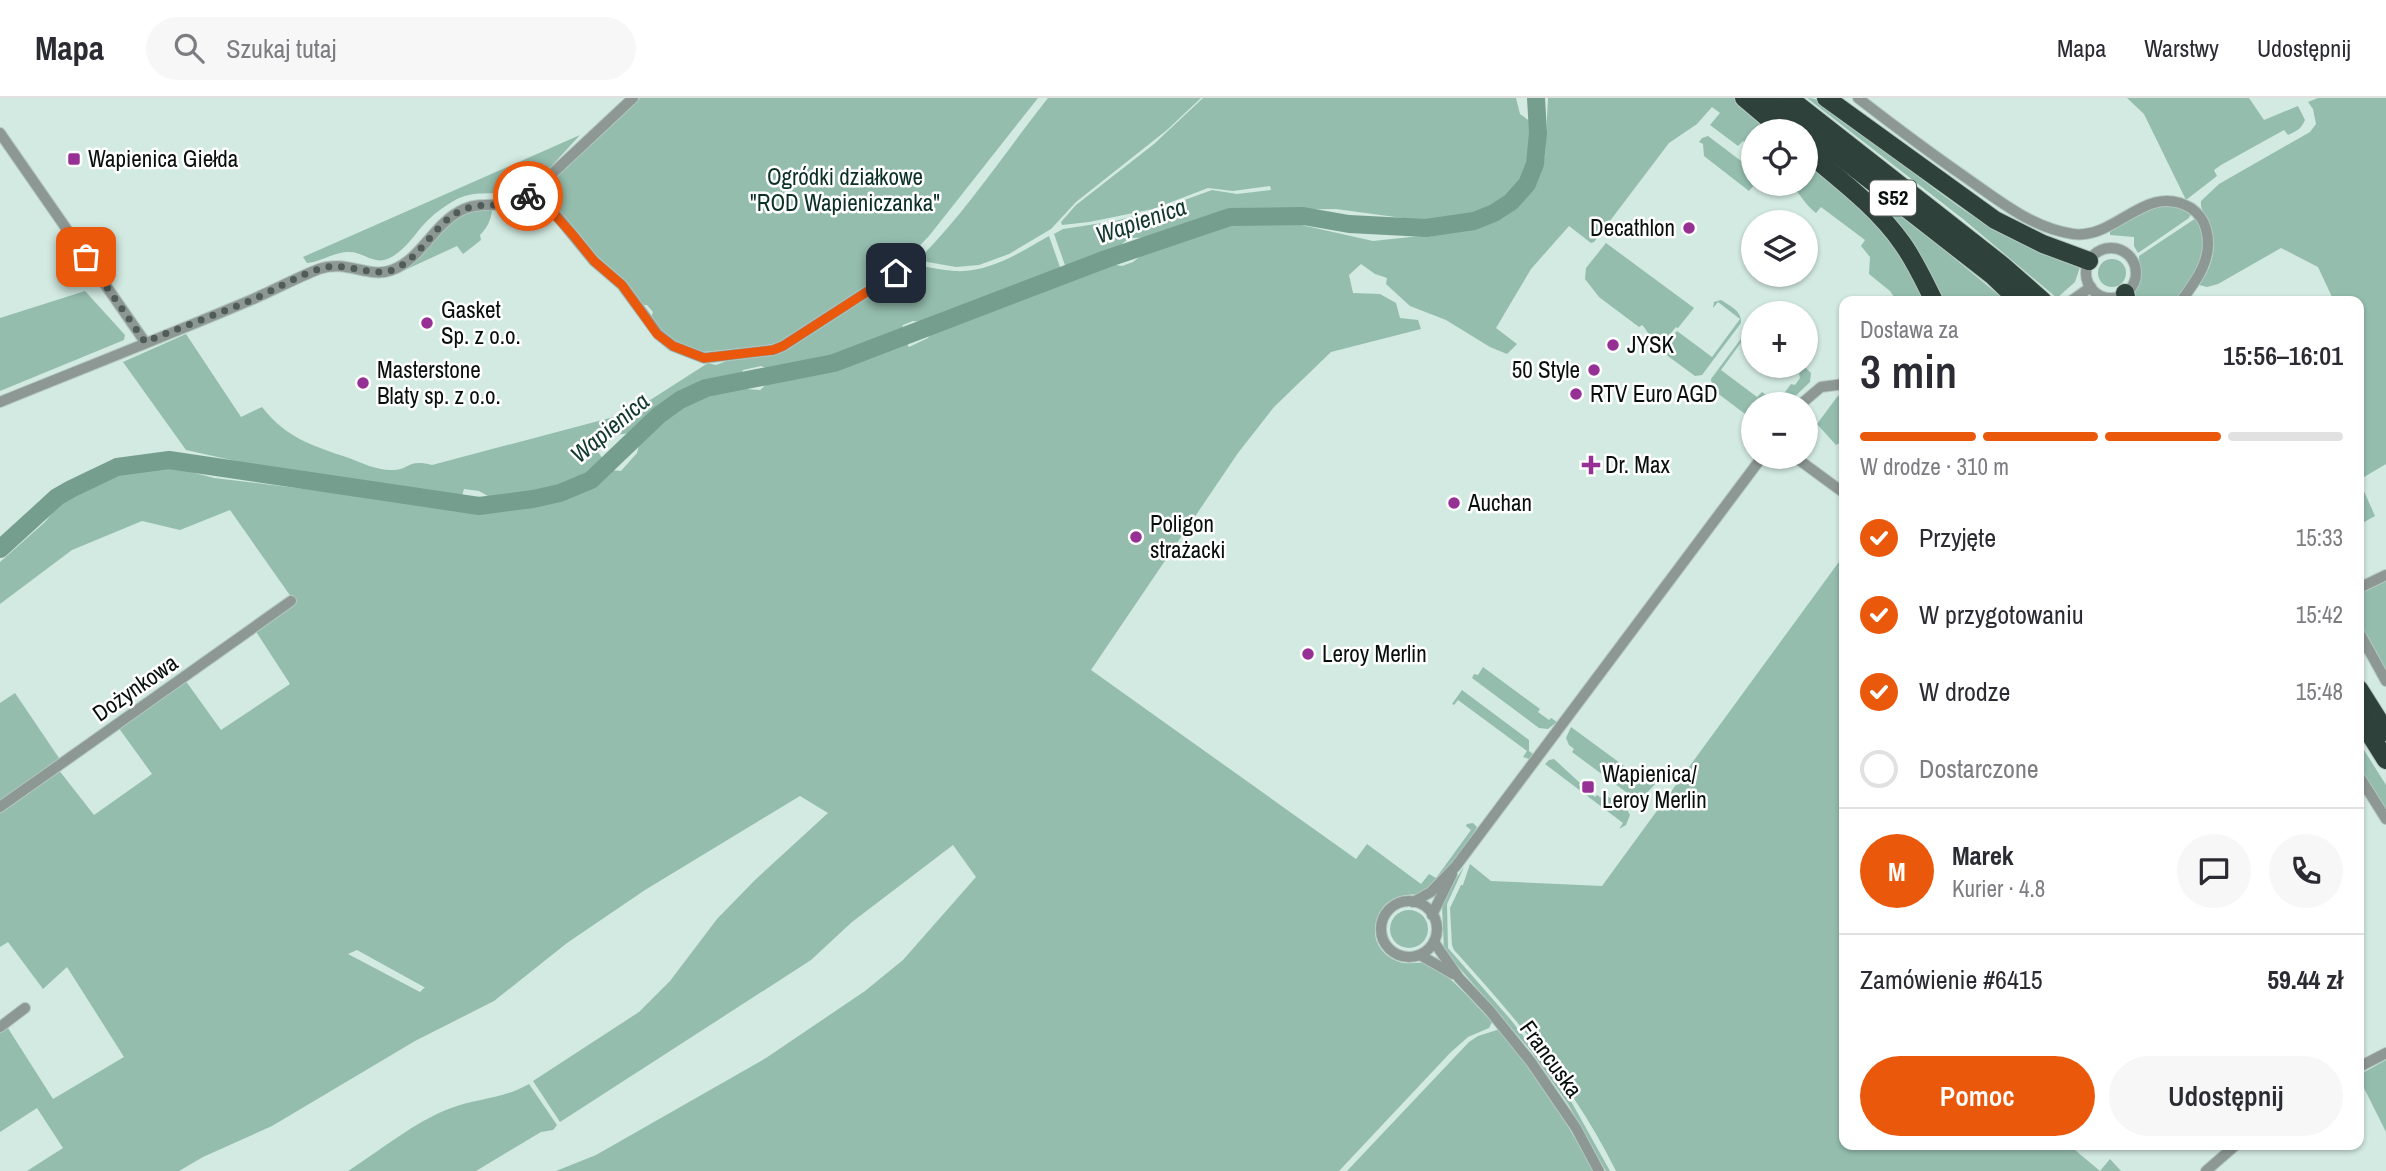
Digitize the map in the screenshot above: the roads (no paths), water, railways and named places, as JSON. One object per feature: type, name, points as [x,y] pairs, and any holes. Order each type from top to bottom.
[{"type":"highway","points":[[1744,98],[1769,119]]},
{"type":"highway","name":"S52","points":[[1765,98],[1982,268],[2013,296]]},
{"type":"highway","name":"S52","points":[[1789,98],[2002,265],[2037,296]]},
{"type":"highway","points":[[1826,98],[1995,220],[2043,244],[2089,261]]},
{"type":"highway","points":[[1818,162],[1873,210],[1900,240],[1932,296]]},
{"type":"highway","points":[[2367,716],[2386,733]]},
{"type":"highway","points":[[2367,716],[2386,760]]},
{"type":"street","points":[[0,402],[250,300],[321,268],[336,265],[373,272],[393,270],[412,257],[440,225],[456,213],[474,205],[520,202],[633,98]]},
{"type":"street","points":[[1858,98],[1996,199],[2019,214],[2061,232],[2084,235],[2102,231],[2137,209],[2158,202],[2177,203],[2192,208],[2205,225],[2209,250],[2206,263],[2184,296]]},
{"type":"street","points":[[0,133],[145,342]]},
{"type":"street","points":[[533,191],[594,261],[622,285],[657,334],[683,352],[704,358],[773,350],[783,346],[914,262]]},
{"type":"street","points":[[2103,296],[2091,287],[2086,275],[2089,261],[2094,255],[2109,248],[2124,252],[2134,264],[2135,281],[2127,296]]},
{"type":"street","points":[[2078,296],[2091,287]]},
{"type":"street","points":[[1815,392],[1821,387],[1839,385]]},
{"type":"street","points":[[1413,902],[1427,909],[1436,923],[1434,942],[1420,955],[1411,957],[1393,952],[1386,946],[1381,928],[1388,911],[1395,905],[1413,902],[1431,891],[1456,866],[1753,469]]},
{"type":"street","points":[[1811,469],[1839,489]]},
{"type":"street","points":[[2364,586],[2386,575]]},
{"type":"street","name":"Dożynkowa","points":[[0,807],[291,601]]},
{"type":"street","points":[[2364,641],[2386,681]]},
{"type":"street","points":[[2364,784],[2386,819]]},
{"type":"street","points":[[1433,915],[1456,866]]},
{"type":"street","name":"Francuska","points":[[1434,942],[1459,978],[1531,1062],[1576,1128],[1599,1171]]},
{"type":"street","name":"Francuska","points":[[1420,955],[1459,978]]},
{"type":"street","points":[[0,1027],[26,1008]]},
{"type":"street","points":[[2364,1064],[2386,1053]]},
{"type":"street","points":[[2206,1171],[2230,1150]]},
{"type":"waterway","name":"Wapienica","points":[[0,549],[57,497],[71,489],[117,467],[169,460],[479,506],[560,493],[591,480],[659,415],[680,400],[706,388],[834,363],[1106,259],[1230,217],[1303,216],[1349,224],[1426,228],[1474,221],[1494,213],[1511,202],[1527,184],[1535,164],[1538,133],[1536,98]]},
{"type":"place","name":"Wapienica Giełda","points":[[74,159]]},
{"type":"place","name":"Decathlon","points":[[1689,228]]},
{"type":"place","name":"Gasket Sp. z o.o.","points":[[427,323]]},
{"type":"place","name":"JYSK","points":[[1613,345]]},
{"type":"place","name":"50 Style","points":[[1594,370]]},
{"type":"place","name":"Masterstone Blaty sp. z o.o.","points":[[363,383]]},
{"type":"place","name":"RTV Euro AGD","points":[[1576,394]]},
{"type":"place","name":"Dr. Max","points":[[1591,465]]},
{"type":"place","name":"Auchan","points":[[1454,503]]},
{"type":"place","name":"Poligon strażacki","points":[[1136,537]]},
{"type":"place","name":"Leroy Merlin","points":[[1308,654]]},
{"type":"place","name":"Wapienica/ Leroy Merlin","points":[[1588,787]]},
{"type":"park label","name":"Ogródki działkowe \"ROD Wapieniczanka\"","points":[[845,190]]}]
